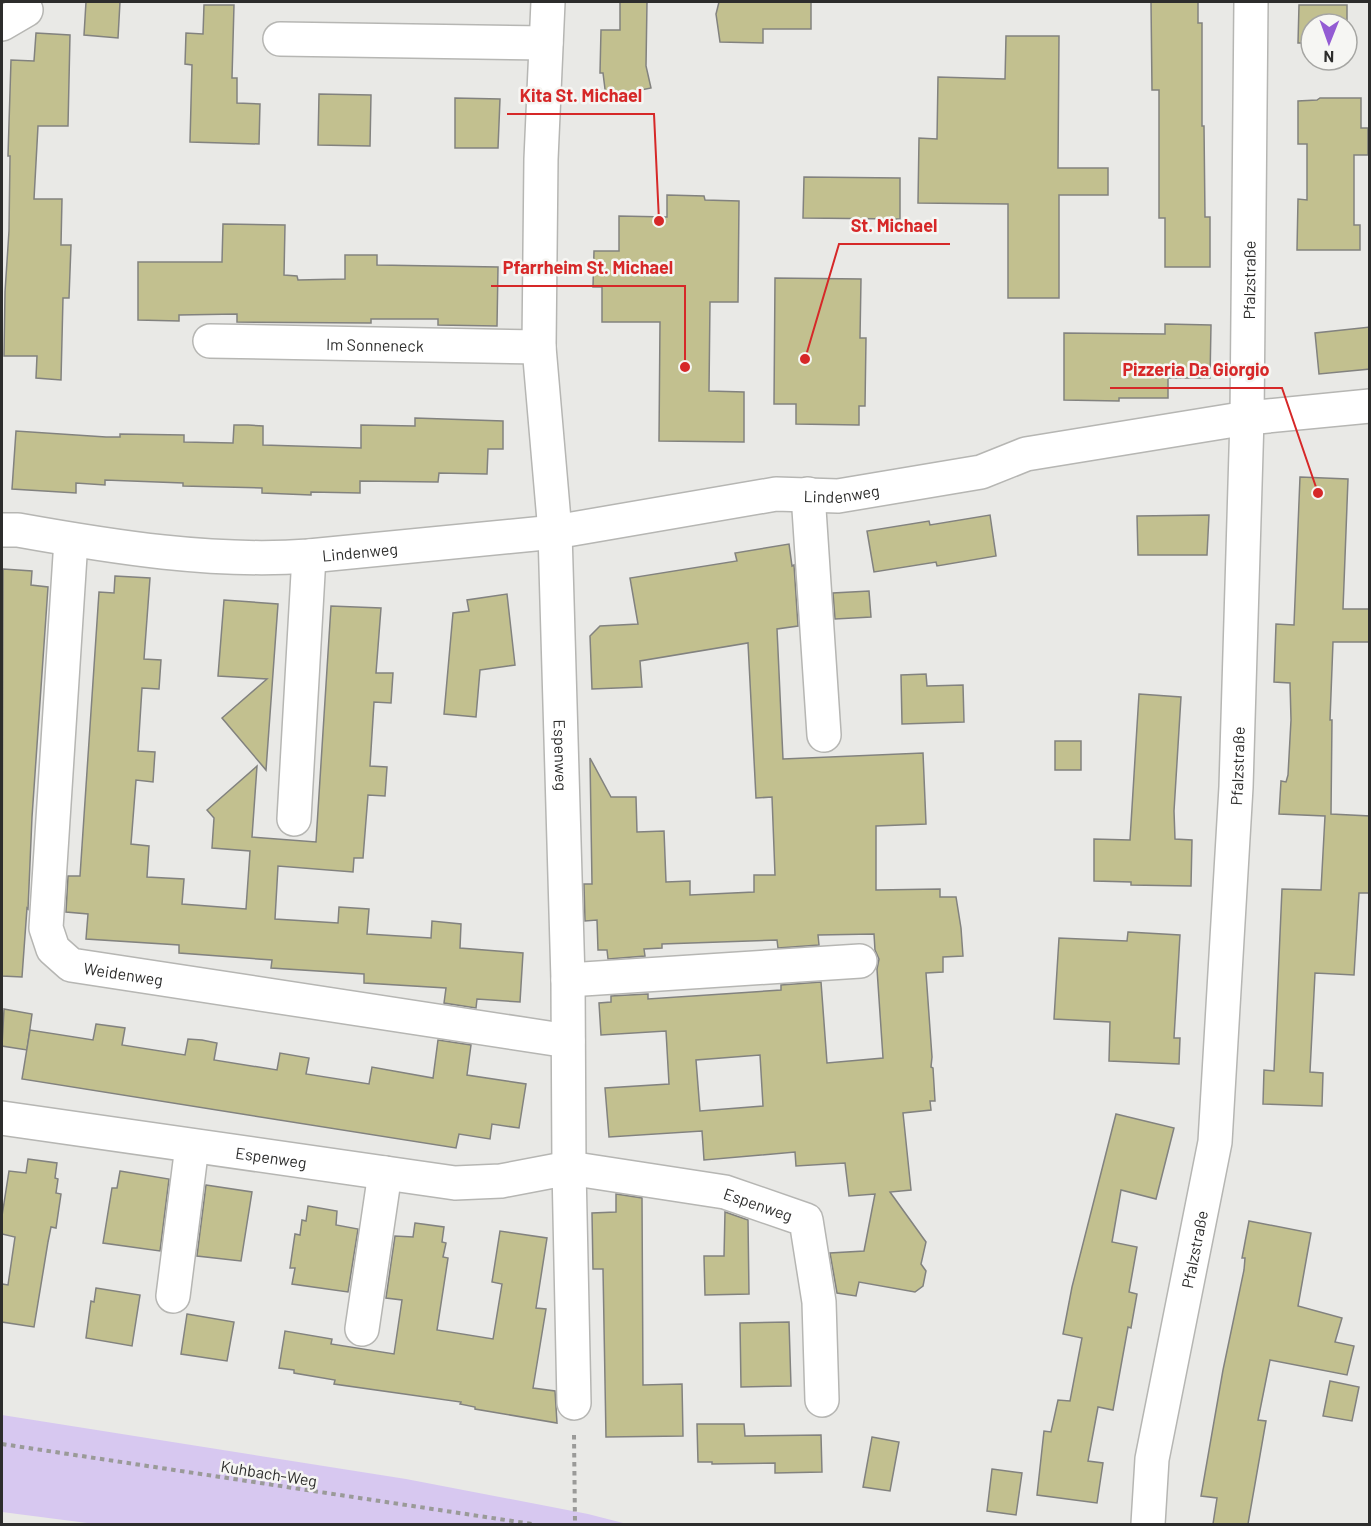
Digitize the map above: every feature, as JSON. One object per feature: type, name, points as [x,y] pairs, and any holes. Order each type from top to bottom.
[{"type":"street","points":[[548,2],[541,159],[539,347],[555,532]]},
{"type":"street","name":"Pfalzstraße","points":[[1148,1524],[1152,1458],[1215,1142],[1236,787],[1247,418],[1251,2]]},
{"type":"street","points":[[280,39],[546,43]]},
{"type":"street","name":"Im Sonneneck","points":[[210,341],[539,347]]},
{"type":"street","name":"Lindenweg","points":[[2,530],[126,549],[272,558],[309,556],[555,532],[776,494],[838,496],[981,472],[1026,454],[1247,418],[1370,406]]},
{"type":"street","points":[[808,494],[824,735]]},
{"type":"street","name":"Espenweg","points":[[555,532],[568,980],[568,1168],[574,1403]]},
{"type":"street","name":"Weidenweg","points":[[71,540],[46,928],[53,950],[71,964],[568,1041]]},
{"type":"street","name":"Lindenweg","points":[[294,819],[309,556]]},
{"type":"street","points":[[568,980],[860,961]]},
{"type":"street","name":"Espenweg","points":[[2,1118],[455,1183],[501,1181],[568,1168],[725,1192],[806,1220],[819,1302],[822,1400]]},
{"type":"street","points":[[173,1296],[192,1146]]},
{"type":"street","points":[[362,1329],[385,1173]]},
{"type":"path","points":[[574,1403],[575,1524]]},
{"type":"path","name":"Kuhbach-Weg","points":[[2,1444],[532,1524]]},
{"type":"shaded area","points":[[2,1415],[406,1479],[588,1514],[627,1524],[95,1524],[2,1512]]},
{"type":"building","points":[[86,2],[120,2],[118,38],[84,35]]},
{"type":"building","points":[[620,2],[647,2],[646,66],[651,88],[606,97],[603,73],[600,73],[601,30],[620,30]]},
{"type":"building","points":[[719,2],[811,2],[811,29],[763,29],[763,43],[720,42],[716,14]]},
{"type":"building","points":[[1151,2],[1198,2],[1198,23],[1202,23],[1202,126],[1204,126],[1205,217],[1210,217],[1210,267],[1165,267],[1165,218],[1159,218],[1159,90],[1152,90]]},
{"type":"building","points":[[204,5],[234,5],[232,78],[237,78],[237,103],[260,104],[259,144],[190,142],[192,65],[185,64],[186,33],[203,34]]},
{"type":"building","points":[[1299,5],[1347,5],[1347,12],[1299,12],[1298,43]]},
{"type":"building","points":[[36,33],[70,35],[68,126],[38,126],[34,199],[62,199],[61,245],[71,245],[69,298],[63,298],[61,380],[36,378],[37,356],[4,356],[9,231],[10,156],[8,156],[11,60],[34,61]]},
{"type":"building","points":[[1006,36],[1059,36],[1058,168],[1108,168],[1108,195],[1059,195],[1059,298],[1008,298],[1008,204],[918,203],[919,138],[937,139],[938,77],[1005,79]]},
{"type":"building","points":[[319,94],[371,95],[370,146],[318,145]]},
{"type":"building","points":[[455,98],[500,99],[498,148],[455,148]]},
{"type":"building","points":[[1320,98],[1361,98],[1361,128],[1368,128],[1368,155],[1354,155],[1354,225],[1360,225],[1360,250],[1297,250],[1298,199],[1307,200],[1307,144],[1298,144],[1298,101]]},
{"type":"building","points":[[804,177],[900,178],[900,219],[803,218]]},
{"type":"building","points":[[667,195],[704,196],[705,200],[739,201],[738,302],[710,302],[709,391],[744,392],[744,442],[659,441],[660,322],[602,322],[602,287],[593,287],[594,251],[619,251],[619,216],[667,217]]},
{"type":"building","points":[[223,224],[285,225],[284,275],[297,276],[298,280],[345,279],[345,255],[377,255],[377,265],[498,267],[497,326],[438,325],[438,319],[371,319],[371,323],[237,322],[237,314],[179,315],[179,321],[138,320],[138,262],[222,262]]},
{"type":"building","points":[[775,278],[861,279],[860,338],[866,338],[865,406],[859,406],[859,425],[796,424],[796,404],[774,404]]},
{"type":"building","points":[[1165,324],[1211,325],[1210,378],[1168,378],[1168,398],[1119,398],[1119,401],[1064,400],[1064,333],[1165,334]]},
{"type":"building","points":[[1370,327],[1370,369],[1319,374],[1315,333]]},
{"type":"building","points":[[415,418],[503,421],[503,449],[488,449],[487,474],[439,473],[438,482],[360,481],[360,493],[311,492],[311,495],[262,493],[262,488],[183,486],[183,483],[105,480],[105,485],[76,483],[76,493],[12,489],[16,431],[106,437],[120,437],[120,434],[184,435],[184,442],[233,443],[234,425],[248,425],[263,426],[263,445],[361,448],[361,425],[415,426]]},
{"type":"building","points":[[1300,477],[1348,479],[1343,609],[1370,609],[1370,642],[1333,642],[1330,720],[1332,720],[1331,814],[1370,816],[1370,893],[1359,893],[1354,975],[1315,973],[1310,1072],[1323,1073],[1322,1106],[1263,1104],[1264,1070],[1274,1071],[1282,889],[1321,890],[1325,816],[1279,814],[1281,781],[1286,782],[1288,775],[1291,720],[1290,683],[1274,682],[1276,624],[1294,625]]},
{"type":"building","points":[[990,515],[996,556],[937,566],[936,562],[874,572],[867,531],[929,521],[930,525]]},
{"type":"building","points":[[1209,515],[1207,555],[1138,555],[1137,516]]},
{"type":"building","points":[[789,544],[792,566],[794,565],[798,626],[777,629],[783,759],[923,753],[926,824],[876,826],[876,890],[940,889],[940,897],[956,897],[961,928],[963,956],[943,957],[943,972],[926,973],[935,1101],[930,1101],[931,1110],[903,1113],[911,1190],[890,1192],[926,1242],[921,1264],[926,1271],[923,1286],[915,1292],[859,1282],[856,1296],[837,1293],[830,1253],[864,1251],[875,1194],[849,1196],[845,1163],[796,1166],[795,1152],[704,1160],[702,1131],[609,1137],[605,1088],[669,1084],[666,1031],[601,1035],[599,1003],[611,1002],[611,996],[648,994],[648,999],[781,990],[781,985],[821,982],[827,1063],[883,1058],[877,969],[879,959],[875,950],[874,934],[818,935],[819,945],[778,948],[777,940],[662,944],[662,948],[644,949],[645,956],[608,959],[607,950],[598,950],[597,920],[585,921],[584,884],[592,884],[590,758],[611,797],[636,797],[637,832],[664,831],[666,882],[690,881],[690,895],[754,892],[754,875],[775,875],[772,797],[756,798],[748,643],[640,661],[642,687],[592,689],[590,636],[600,626],[638,624],[630,578],[737,561],[735,553]],"holes":[[[760,1055],[763,1106],[700,1111],[696,1060]]]},
{"type":"building","points":[[3,569],[32,571],[31,585],[48,587],[22,977],[2,976]]},
{"type":"building","points":[[115,576],[150,578],[144,659],[161,660],[159,689],[142,688],[138,751],[155,752],[153,782],[136,780],[131,844],[149,846],[147,877],[184,879],[182,904],[246,909],[250,851],[212,848],[214,818],[207,810],[257,766],[252,837],[316,842],[331,606],[381,608],[376,673],[393,673],[391,703],[374,702],[370,766],[387,767],[385,796],[368,795],[363,858],[354,858],[353,872],[278,866],[275,919],[338,923],[339,907],[369,909],[367,934],[431,938],[432,921],[461,924],[460,948],[523,953],[520,1002],[477,999],[476,1008],[444,1003],[446,988],[364,983],[364,974],[271,968],[272,960],[179,953],[179,945],[86,939],[88,914],[66,912],[68,876],[80,876],[99,592],[114,593]]},
{"type":"building","points":[[869,591],[871,617],[835,619],[833,593]]},
{"type":"building","points":[[507,594],[515,665],[480,670],[476,717],[444,714],[453,613],[469,611],[467,600]]},
{"type":"building","points":[[224,600],[278,604],[266,770],[222,718],[267,679],[218,676]]},
{"type":"building","points":[[926,674],[927,686],[963,685],[964,722],[902,724],[901,675]]},
{"type":"building","points":[[1139,694],[1181,697],[1174,811],[1175,839],[1192,840],[1191,886],[1131,885],[1131,882],[1094,881],[1094,839],[1130,840]]},
{"type":"building","points":[[1055,741],[1081,741],[1081,770],[1055,770]]},
{"type":"building","points":[[1128,932],[1180,935],[1174,1038],[1180,1038],[1179,1064],[1109,1061],[1110,1022],[1054,1019],[1059,938],[1127,941]]},
{"type":"building","points":[[4,1009],[32,1014],[27,1050],[2,1046]]},
{"type":"building","points":[[96,1024],[125,1028],[122,1045],[185,1055],[188,1039],[202,1040],[217,1043],[214,1060],[277,1070],[280,1053],[309,1058],[306,1074],[369,1084],[372,1067],[433,1078],[438,1040],[471,1045],[467,1075],[526,1084],[519,1128],[492,1124],[490,1139],[459,1134],[456,1148],[22,1079],[30,1030],[93,1040]]},
{"type":"building","points":[[1116,1114],[1174,1128],[1156,1199],[1121,1190],[1112,1242],[1137,1247],[1129,1292],[1137,1294],[1131,1328],[1128,1327],[1113,1410],[1098,1407],[1088,1461],[1103,1463],[1097,1503],[1037,1495],[1044,1431],[1051,1432],[1058,1400],[1070,1401],[1082,1338],[1063,1334],[1072,1287]]},
{"type":"building","points":[[28,1159],[57,1163],[56,1193],[61,1194],[56,1228],[51,1227],[34,1327],[2,1322],[2,1284],[8,1285],[15,1237],[2,1234],[2,1216],[9,1171],[26,1173]]},
{"type":"building","points":[[120,1171],[169,1179],[160,1251],[103,1243],[112,1188],[117,1188]]},
{"type":"building","points":[[206,1185],[252,1192],[241,1261],[197,1256]]},
{"type":"building","points":[[616,1194],[642,1198],[643,1385],[682,1384],[683,1436],[606,1437],[603,1269],[593,1269],[592,1213],[616,1212]]},
{"type":"building","points":[[308,1206],[337,1211],[336,1225],[358,1229],[348,1292],[292,1284],[295,1268],[290,1268],[295,1234],[300,1235],[302,1220],[306,1221]]},
{"type":"building","points":[[725,1212],[748,1220],[749,1294],[705,1295],[704,1256],[724,1256]]},
{"type":"building","points":[[1249,1221],[1311,1233],[1298,1306],[1342,1318],[1335,1342],[1354,1346],[1347,1375],[1270,1360],[1258,1420],[1266,1421],[1248,1524],[1213,1524],[1217,1498],[1201,1496],[1223,1370],[1244,1270],[1245,1258],[1242,1258]]},
{"type":"building","points":[[415,1223],[444,1227],[442,1242],[446,1243],[443,1257],[448,1258],[437,1330],[493,1339],[502,1284],[492,1282],[500,1231],[547,1238],[536,1308],[546,1309],[533,1388],[555,1391],[557,1423],[475,1409],[475,1407],[460,1404],[461,1402],[334,1384],[335,1380],[279,1368],[285,1331],[332,1339],[331,1344],[394,1354],[402,1300],[386,1298],[395,1236],[413,1237]]},
{"type":"building","points":[[96,1288],[140,1295],[132,1346],[86,1338],[91,1301],[94,1302]]},
{"type":"building","points":[[187,1314],[234,1322],[227,1361],[181,1354]]},
{"type":"building","points":[[789,1322],[791,1386],[741,1387],[740,1323]]},
{"type":"building","points":[[1330,1381],[1359,1387],[1352,1421],[1323,1416]]},
{"type":"building","points":[[697,1424],[744,1424],[745,1436],[821,1435],[822,1472],[775,1473],[775,1463],[712,1464],[712,1462],[698,1462]]},
{"type":"building","points":[[872,1437],[899,1442],[890,1491],[863,1487]]},
{"type":"building","points":[[992,1469],[1022,1473],[1016,1515],[987,1511]]},
{"type":"place","name":"Kita St. Michael","points":[[659,221]]},
{"type":"place","name":"St. Michael","points":[[805,359]]},
{"type":"place","name":"Pfarrheim St. Michael","points":[[685,367]]},
{"type":"place","name":"Pizzeria Da Giorgio","points":[[1318,493]]}]
